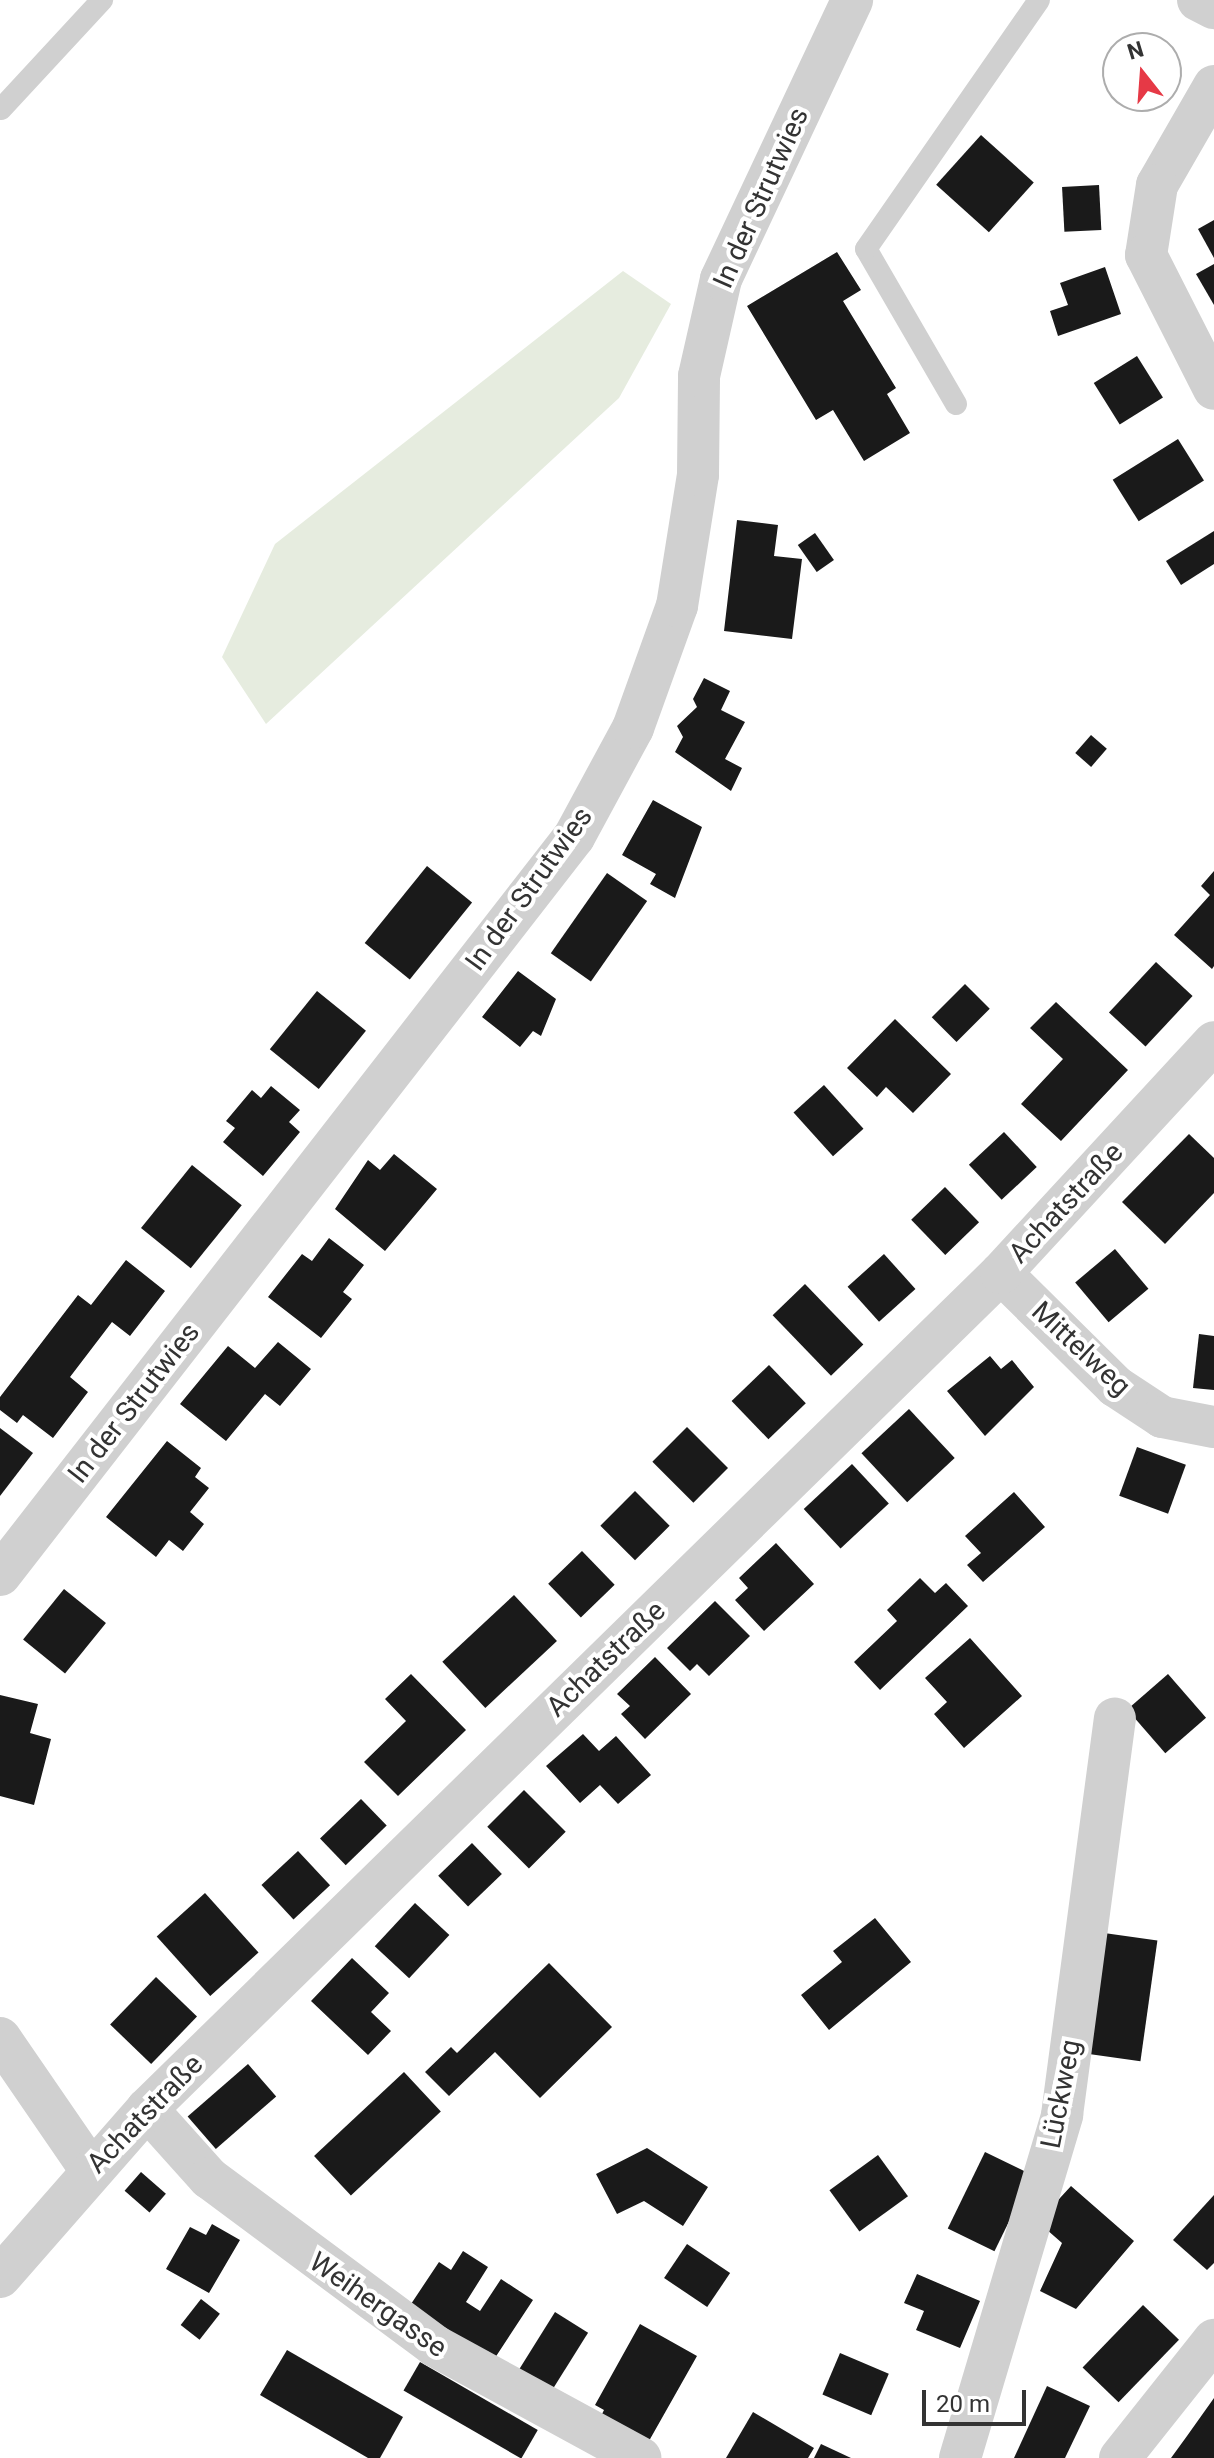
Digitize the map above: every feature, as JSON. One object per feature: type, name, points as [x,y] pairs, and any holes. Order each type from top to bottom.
[{"type":"street","name":"In der Strutwies","points":[[0,1575],[574,837],[633,728],[677,606],[698,475],[699,376],[721,279],[852,0]]},
{"type":"street","points":[[1198,0],[1214,8]]},
{"type":"street","points":[[1214,86],[1157,185],[1146,255],[1214,389]]},
{"type":"street","name":"Achatstraße","points":[[0,2277],[90,2169],[147,2109],[1001,1273],[1214,1042]]},
{"type":"street","name":"Mittelweg","points":[[1001,1273],[1115,1386],[1162,1417],[1214,1427]]},
{"type":"street","name":"Lückweg","points":[[960,2458],[1062,2115],[1115,1719]]},
{"type":"street","points":[[0,2038],[90,2169]]},
{"type":"street","name":"Weihergasse","points":[[147,2109],[209,2178],[435,2346],[640,2458]]},
{"type":"street","points":[[1120,2458],[1214,2340]]},
{"type":"lane","points":[[1,109],[102,0]]},
{"type":"lane","points":[[956,404],[866,249],[1039,0]]},
{"type":"shaded area","points":[[623,271],[671,304],[619,398],[266,724],[222,657],[275,544]]},
{"type":"building","points":[[981,135],[1034,183],[989,232],[936,185]]},
{"type":"building","points":[[1099,185],[1101,230],[1064,232],[1062,187]]},
{"type":"building","points":[[1214,220],[1214,258],[1198,229]]},
{"type":"building","points":[[837,252],[861,290],[843,301],[896,388],[887,394],[910,433],[864,461],[833,410],[816,420],[747,306]]},
{"type":"building","points":[[1214,264],[1214,305],[1196,274]]},
{"type":"building","points":[[1105,267],[1121,314],[1058,336],[1050,311],[1068,305],[1060,283]]},
{"type":"building","points":[[1137,356],[1163,398],[1120,425],[1094,383]]},
{"type":"building","points":[[1178,439],[1204,481],[1139,521],[1113,480]]},
{"type":"building","points":[[737,520],[778,525],[774,556],[802,559],[792,639],[724,631]]},
{"type":"building","points":[[1214,531],[1214,564],[1181,585],[1166,561]]},
{"type":"building","points":[[815,533],[834,560],[817,572],[798,545]]},
{"type":"building","points":[[704,678],[730,691],[721,710],[745,722],[725,759],[742,768],[731,791],[675,752],[683,737],[677,726],[697,707],[693,699]]},
{"type":"building","points":[[1091,735],[1107,749],[1091,767],[1075,753]]},
{"type":"building","points":[[653,800],[702,827],[675,898],[650,884],[656,874],[622,855]]},
{"type":"building","points":[[427,866],[472,903],[410,979],[365,943]]},
{"type":"building","points":[[1214,871],[1212,969],[1174,935],[1210,895],[1201,886]]},
{"type":"building","points":[[607,873],[647,901],[591,981],[551,953]]},
{"type":"building","points":[[1156,962],[1193,996],[1146,1047],[1109,1012]]},
{"type":"building","points":[[518,971],[556,999],[541,1036],[533,1031],[520,1047],[482,1017]]},
{"type":"building","points":[[965,984],[990,1009],[957,1042],[932,1017]]},
{"type":"building","points":[[317,991],[366,1031],[319,1089],[270,1049]]},
{"type":"building","points":[[1056,1002],[1128,1070],[1061,1141],[1021,1104],[1063,1059],[1030,1028]]},
{"type":"building","points":[[895,1019],[951,1074],[913,1113],[886,1087],[877,1097],[847,1068]]},
{"type":"building","points":[[824,1085],[863,1129],[833,1156],[794,1112]]},
{"type":"building","points":[[271,1086],[300,1110],[289,1122],[300,1132],[263,1176],[223,1142],[235,1128],[226,1121],[252,1090],[261,1098]]},
{"type":"building","points":[[1004,1132],[1037,1167],[1002,1200],[969,1165]]},
{"type":"building","points":[[1189,1134],[1214,1158],[1214,1193],[1165,1244],[1122,1202]]},
{"type":"building","points":[[394,1154],[437,1189],[385,1251],[335,1209],[368,1160],[380,1170]]},
{"type":"building","points":[[192,1165],[242,1205],[191,1268],[141,1228]]},
{"type":"building","points":[[945,1187],[979,1222],[945,1255],[911,1220]]},
{"type":"building","points":[[329,1238],[364,1265],[343,1292],[352,1299],[321,1338],[268,1297],[302,1254],[312,1261]]},
{"type":"building","points":[[1115,1249],[1148,1289],[1109,1322],[1075,1282]]},
{"type":"building","points":[[884,1254],[915,1289],[879,1322],[848,1287]]},
{"type":"building","points":[[126,1260],[165,1291],[130,1336],[112,1322],[70,1377],[88,1392],[53,1438],[23,1415],[17,1423],[0,1410],[0,1397],[78,1295],[91,1305]]},
{"type":"building","points":[[805,1284],[863,1344],[831,1376],[773,1315]]},
{"type":"building","points":[[1199,1334],[1214,1336],[1214,1390],[1193,1388]]},
{"type":"building","points":[[278,1342],[311,1369],[280,1406],[265,1394],[226,1441],[180,1404],[228,1346],[255,1368]]},
{"type":"building","points":[[990,1356],[1001,1369],[1012,1360],[1034,1387],[985,1436],[947,1391]]},
{"type":"building","points":[[769,1365],[806,1403],[768,1439],[732,1401]]},
{"type":"building","points":[[909,1409],[955,1458],[907,1502],[861,1453]]},
{"type":"building","points":[[687,1427],[728,1468],[693,1503],[652,1462]]},
{"type":"building","points":[[0,1428],[33,1453],[0,1496]]},
{"type":"building","points":[[167,1441],[201,1468],[195,1477],[209,1488],[190,1512],[204,1524],[183,1551],[169,1540],[156,1557],[106,1517]]},
{"type":"building","points":[[1137,1447],[1186,1465],[1168,1514],[1119,1496]]},
{"type":"building","points":[[852,1464],[889,1503],[841,1549],[804,1509]]},
{"type":"building","points":[[635,1491],[670,1526],[635,1560],[600,1526]]},
{"type":"building","points":[[1014,1492],[1045,1527],[983,1582],[967,1565],[981,1553],[965,1536]]},
{"type":"building","points":[[776,1543],[814,1584],[764,1631],[735,1600],[748,1588],[739,1578]]},
{"type":"building","points":[[582,1551],[615,1585],[581,1617],[548,1584]]},
{"type":"building","points":[[920,1578],[935,1593],[946,1583],[968,1606],[880,1690],[854,1662],[897,1621],[887,1610]]},
{"type":"building","points":[[64,1589],[106,1623],[65,1673],[23,1640]]},
{"type":"building","points":[[514,1595],[557,1641],[485,1708],[442,1662]]},
{"type":"building","points":[[715,1601],[750,1636],[709,1676],[697,1664],[690,1671],[667,1648]]},
{"type":"building","points":[[970,1638],[1022,1696],[964,1748],[934,1714],[947,1702],[925,1678]]},
{"type":"building","points":[[655,1657],[691,1694],[645,1739],[621,1714],[630,1706],[617,1694]]},
{"type":"building","points":[[411,1674],[466,1730],[398,1796],[364,1762],[406,1721],[385,1699]]},
{"type":"building","points":[[1168,1674],[1206,1718],[1165,1753],[1127,1709]]},
{"type":"building","points":[[0,1695],[38,1704],[30,1733],[51,1739],[34,1805],[0,1796]]},
{"type":"building","points":[[583,1734],[599,1751],[616,1736],[651,1775],[618,1804],[600,1785],[580,1803],[546,1766]]},
{"type":"building","points":[[524,1790],[566,1832],[529,1868],[487,1827]]},
{"type":"building","points":[[361,1799],[387,1826],[346,1865],[320,1839]]},
{"type":"building","points":[[472,1843],[502,1874],[468,1907],[438,1876]]},
{"type":"building","points":[[298,1851],[330,1885],[293,1919],[261,1885]]},
{"type":"building","points":[[205,1893],[259,1952],[210,1996],[157,1936]]},
{"type":"building","points":[[415,1903],[449,1935],[409,1978],[375,1946]]},
{"type":"building","points":[[875,1918],[911,1962],[829,2030],[801,1995],[842,1962],[833,1951]]},
{"type":"building","points":[[1097,1932],[1157,1940],[1140,2061],[1080,2053]]},
{"type":"building","points":[[352,1958],[389,1993],[371,2012],[391,2031],[368,2055],[311,2001]]},
{"type":"building","points":[[549,1963],[612,2027],[540,2098],[495,2052],[449,2096],[425,2072],[451,2047],[457,2053]]},
{"type":"building","points":[[156,1977],[197,2017],[151,2064],[110,2024]]},
{"type":"building","points":[[248,2064],[276,2096],[216,2149],[188,2116]]},
{"type":"building","points":[[404,2072],[441,2111],[351,2195],[314,2156]]},
{"type":"building","points":[[647,2148],[708,2187],[683,2226],[644,2201],[617,2214],[596,2174]]},
{"type":"building","points":[[985,2152],[1032,2175],[994,2251],[948,2228]]},
{"type":"building","points":[[878,2155],[908,2196],[859,2232],[829,2190]]},
{"type":"building","points":[[141,2172],[166,2194],[150,2213],[125,2191]]},
{"type":"building","points":[[1071,2186],[1134,2241],[1076,2309],[1040,2291],[1062,2243],[1038,2222]]},
{"type":"building","points":[[1214,2195],[1214,2263],[1207,2270],[1173,2240]]},
{"type":"building","points":[[212,2224],[240,2240],[209,2293],[166,2269],[190,2227],[206,2235]]},
{"type":"building","points":[[687,2244],[730,2273],[707,2307],[664,2278]]},
{"type":"building","points":[[463,2251],[488,2267],[466,2302],[480,2311],[501,2279],[533,2300],[491,2364],[407,2310],[439,2262],[451,2270]]},
{"type":"building","points":[[917,2274],[980,2301],[960,2348],[916,2330],[924,2311],[904,2303]]},
{"type":"building","points":[[201,2299],[220,2314],[200,2340],[181,2325]]},
{"type":"building","points":[[1143,2305],[1179,2340],[1119,2402],[1083,2368]]},
{"type":"building","points":[[555,2312],[588,2333],[548,2397],[515,2376]]},
{"type":"building","points":[[640,2324],[697,2356],[645,2448],[598,2422],[604,2410],[595,2405]]},
{"type":"building","points":[[287,2350],[403,2417],[380,2458],[368,2458],[260,2395]]},
{"type":"building","points":[[840,2353],[889,2374],[871,2415],[822,2394]]},
{"type":"building","points":[[420,2362],[538,2430],[520,2458],[404,2391]]},
{"type":"building","points":[[1047,2386],[1090,2406],[1065,2458],[1014,2458]]},
{"type":"building","points":[[1214,2398],[1214,2458],[1171,2458],[1187,2436]]},
{"type":"building","points":[[753,2412],[814,2448],[808,2458],[726,2458]]},
{"type":"building","points":[[821,2444],[851,2458],[814,2458]]}]
